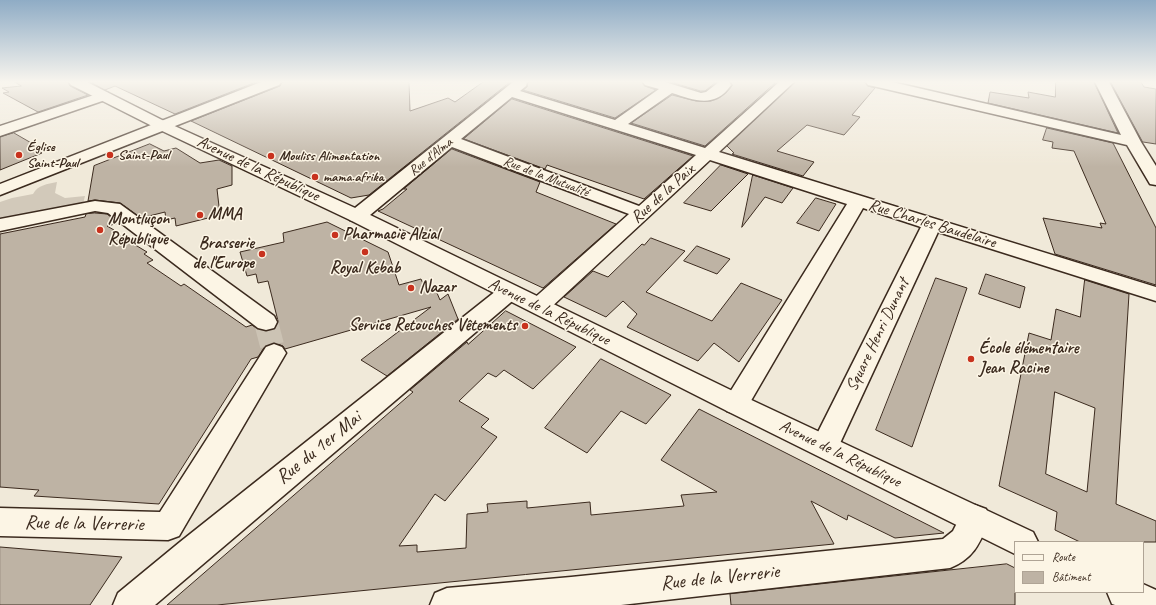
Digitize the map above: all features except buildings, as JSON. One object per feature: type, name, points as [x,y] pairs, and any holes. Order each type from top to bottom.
[{"type":"street","points":[[0,131],[61,110]]},
{"type":"street","name":"Avenue de la République","points":[[131,110],[357,216],[736,404],[1020,541]]},
{"type":"street","points":[[0,190],[203,110]]},
{"type":"street","name":"Rue d'Alma","points":[[357,216],[488,110]]},
{"type":"street","name":"Rue Charles Baudelaire","points":[[578,110],[617,125],[708,154],[1156,294]]},
{"type":"street","points":[[617,125],[638,110]]},
{"type":"street","name":"Rue de la Paix","points":[[539,306],[756,110]]},
{"type":"street","points":[[995,110],[1133,142]]},
{"type":"street","points":[[1117,110],[1133,142],[1156,180]]},
{"type":"street","name":"Rue de la Mutualité","points":[[451,141],[642,213]]},
{"type":"street","points":[[736,404],[858,201]]},
{"type":"street","points":[[0,225],[95,206],[113,208],[266,322]]},
{"type":"street","name":"Square Henri Dunant","points":[[825,446],[932,224]]},
{"type":"street","name":"Rue du 1er Mai","points":[[130,605],[191,553],[509,292]]},
{"type":"street","points":[[191,553],[168,526],[274,353]]},
{"type":"street","name":"Rue de la Verrerie","points":[[447,605],[584,599],[950,553],[964,541],[975,519]]},
{"type":"street","name":"Rue de la Verrerie","points":[[0,522],[168,526]]},
{"type":"street","points":[[1126,593],[1151,605]]},
{"type":"shaded area","points":[[57,182],[55,193],[65,198],[85,196],[83,204],[0,220],[0,202],[33,194],[37,189],[46,184]]},
{"type":"tunnel","points":[[266,322],[274,353]]},
{"type":"place","name":"Église Saint-Paul","points":[[19,155]]},
{"type":"place","name":"Saint-Paul","points":[[110,155]]},
{"type":"place","name":"Mouliss Alimentation","points":[[271,156]]},
{"type":"place","name":"mama.afrika","points":[[315,177]]},
{"type":"place","name":"MMA","points":[[200,215]]},
{"type":"place","name":"Montluçon République","points":[[100,230]]},
{"type":"place","name":"Pharmacie Alzial","points":[[335,235]]},
{"type":"place","name":"Royal Kebab","points":[[365,252]]},
{"type":"place","name":"Brasserie de l'Europe","points":[[262,254]]},
{"type":"place","name":"Nazar","points":[[411,288]]},
{"type":"place","name":"Service Retouches Vêtements","points":[[525,326]]},
{"type":"place","name":"École élémentaire Jean Racine","points":[[971,359]]}]
